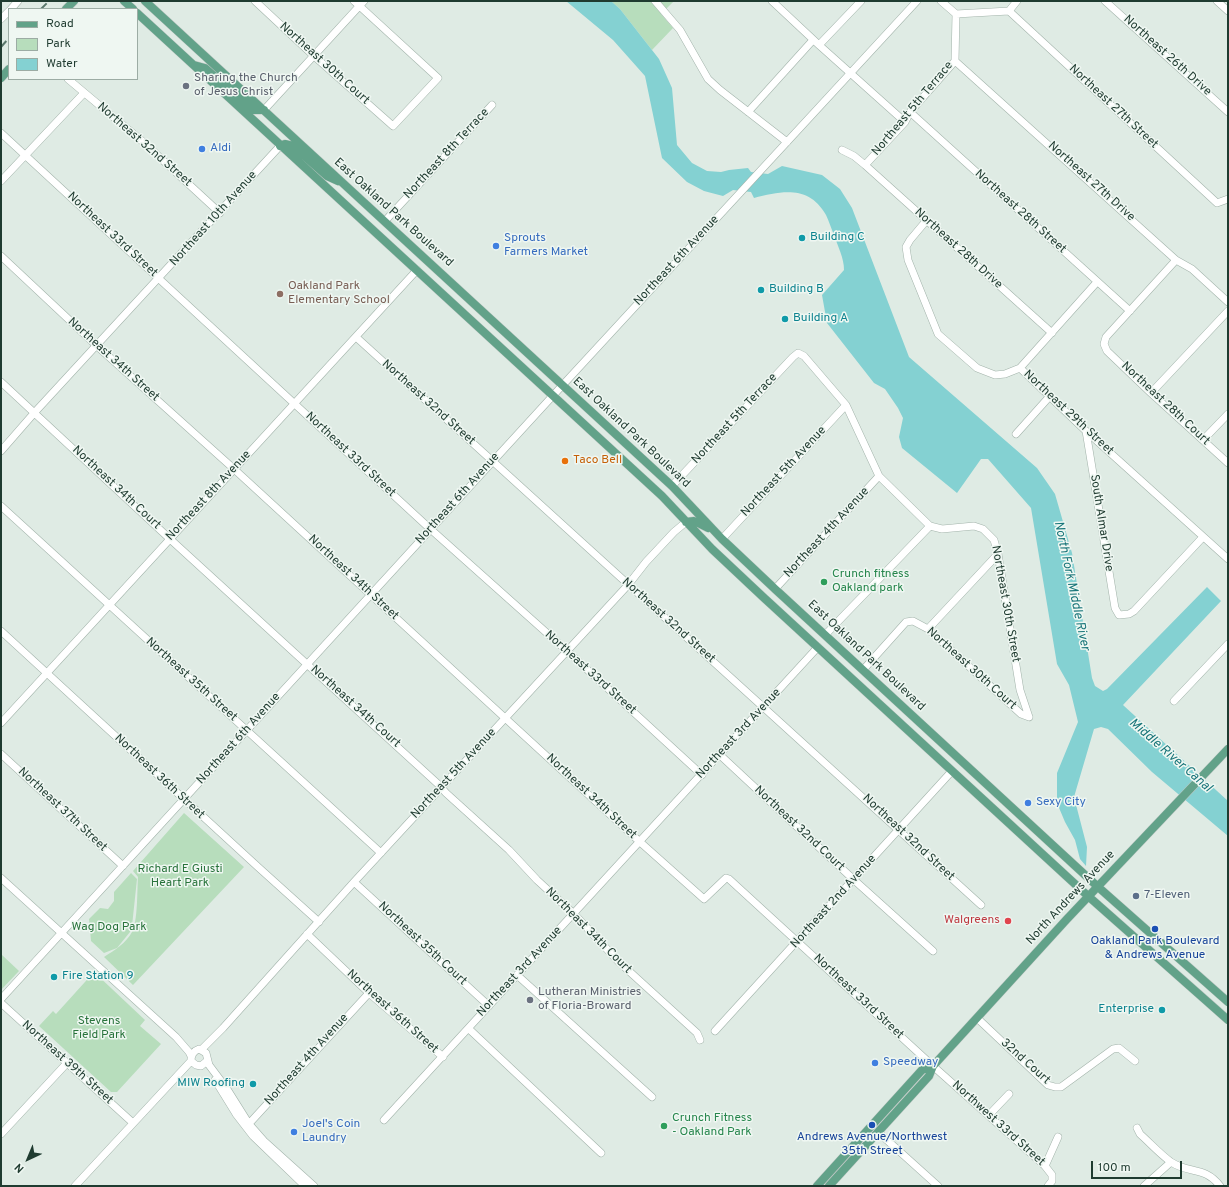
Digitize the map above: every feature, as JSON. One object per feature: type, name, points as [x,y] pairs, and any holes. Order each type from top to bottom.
[{"type":"main road","points":[[124,1],[132,8]]},
{"type":"main road","name":"East Oakland Park Boulevard","points":[[145,1],[672,486],[713,530],[775,589],[1097,886],[1228,1002]]},
{"type":"main road","name":"East Oakland Park Boulevard","points":[[138,14],[280,146],[554,395],[662,496],[712,549],[952,771],[1088,896],[1228,1020]]},
{"type":"main road","points":[[194,65],[205,68],[253,110],[264,110]]},
{"type":"main road","points":[[1,78],[8,70]]},
{"type":"main road","points":[[280,146],[286,144],[293,146],[327,176],[341,181]]},
{"type":"main road","points":[[369,226],[379,226],[385,221]]},
{"type":"main road","points":[[392,248],[398,243],[411,245]]},
{"type":"main road","points":[[686,522],[694,521],[713,530]]},
{"type":"main road","points":[[754,588],[764,591],[775,589]]},
{"type":"main road","points":[[818,647],[828,645],[841,650]]},
{"type":"main road","points":[[912,734],[928,736],[932,733]]},
{"type":"main road","name":"North Andrews Avenue","points":[[829,1186],[929,1076],[933,1066],[976,1018],[1097,886],[1228,749]]},
{"type":"main road","points":[[952,771],[962,768],[978,776]]},
{"type":"main road","points":[[1218,1012],[1228,1009]]},
{"type":"main road","name":"North Andrews Avenue","points":[[818,1185],[922,1070],[933,1066]]},
{"type":"street","points":[[10,8],[18,1]]},
{"type":"street","name":"Northeast 30th Court","points":[[255,1],[393,126],[438,78],[359,3]]},
{"type":"street","points":[[655,1],[680,30],[708,79],[787,142]]},
{"type":"street","points":[[772,1],[816,43],[905,122]]},
{"type":"street","points":[[748,112],[816,43],[861,1]]},
{"type":"street","name":"Northeast 6th Avenue","points":[[1,999],[493,461],[917,1]]},
{"type":"street","points":[[941,1],[956,14],[1008,10],[1017,1]]},
{"type":"street","name":"Northeast 26th Drive","points":[[1105,1],[1228,112]]},
{"type":"street","points":[[1217,1],[1228,11]]},
{"type":"street","points":[[264,110],[314,56],[359,3]]},
{"type":"street","name":"Northeast 27th Street","points":[[1008,10],[1217,203],[1228,199]]},
{"type":"street","name":"Northeast 5th Terrace","points":[[842,150],[854,156],[865,165],[905,122],[910,112],[955,61],[956,14]]},
{"type":"street","name":"Northeast 27th Drive","points":[[955,61],[1176,260],[1192,269],[1228,302]]},
{"type":"street","name":"Northeast 32nd Street","points":[[69,80],[142,141],[220,213]]},
{"type":"street","points":[[1,181],[84,93]]},
{"type":"street","name":"Northeast 8th Terrace","points":[[385,221],[492,105]]},
{"type":"street","name":"Northeast 28th Street","points":[[910,112],[1130,311]]},
{"type":"street","name":"Northeast 33rd Street","points":[[1,133],[431,530],[568,651],[702,775]]},
{"type":"street","name":"Northeast 10th Avenue","points":[[1,451],[35,412],[220,213],[280,146]]},
{"type":"street","name":"Northeast 28th Drive","points":[[865,165],[1052,333]]},
{"type":"street","name":"Northeast 29th Street","points":[[926,221],[906,247],[908,260],[938,334],[977,368],[995,375],[1005,374],[1020,368],[1086,431],[1228,559]]},
{"type":"street","name":"Northeast 34th Street","points":[[1,256],[97,346],[234,469],[704,899],[721,881],[726,878],[730,879]]},
{"type":"street","points":[[1130,311],[1176,260]]},
{"type":"street","name":"Northeast 8th Avenue","points":[[1,723],[417,270]]},
{"type":"street","points":[[1020,368],[1097,282]]},
{"type":"street","name":"Northeast 28th Court","points":[[1130,311],[1106,338],[1104,344],[1107,351],[1228,463]]},
{"type":"street","points":[[1151,393],[1228,311]]},
{"type":"street","name":"Northeast 32nd Street","points":[[356,337],[628,585],[764,706],[981,905]]},
{"type":"street","name":"Northeast 5th Terrace","points":[[672,486],[798,353],[807,358],[846,405]]},
{"type":"street","name":"Northeast 34th Court","points":[[1,382],[170,539],[386,735],[509,850],[537,880],[574,914],[622,966],[697,1033],[700,1040]]},
{"type":"street","points":[[1016,434],[1050,396]]},
{"type":"street","points":[[825,635],[930,526],[879,476],[846,405]]},
{"type":"street","name":"Northeast 5th Avenue","points":[[722,539],[846,405]]},
{"type":"street","points":[[1203,440],[1228,414]]},
{"type":"street","name":"South Almar Drive","points":[[1086,431],[1114,608],[1119,614],[1128,614],[1134,611],[1203,536]]},
{"type":"street","name":"Northeast 4th Avenue","points":[[775,589],[879,476]]},
{"type":"street","name":"Northeast 35th Street","points":[[1,506],[381,854]]},
{"type":"street","name":"Northeast 5th Avenue","points":[[75,1186],[175,1079],[177,1075],[197,1057],[354,882],[628,585],[646,562],[674,532],[686,522]]},
{"type":"street","name":"Northeast 30th Street","points":[[930,526],[942,529],[974,526],[983,529],[994,540],[998,554],[1020,690],[1029,717]]},
{"type":"street","points":[[928,629],[998,554]]},
{"type":"street","name":"Northeast 30th Court","points":[[863,670],[906,622],[913,621],[928,629],[1021,714],[1029,717]]},
{"type":"street","name":"Northeast 36th Street","points":[[1,631],[319,922]]},
{"type":"street","points":[[1174,701],[1228,644]]},
{"type":"street","name":"Northeast 3rd Avenue","points":[[384,1120],[818,647]]},
{"type":"street","name":"Northeast 37th Street","points":[[1,754],[123,866]]},
{"type":"street","name":"Northeast 32nd Court","points":[[720,755],[933,951]]},
{"type":"street","name":"Northeast 2nd Avenue","points":[[714,1032],[798,942],[853,879],[952,771]]},
{"type":"street","points":[[1,878],[176,1037],[186,1043],[212,1076],[263,1147],[306,1186]]},
{"type":"street","name":"Northeast 33rd Street","points":[[730,879],[933,1066]]},
{"type":"street","name":"Northeast 35th Court","points":[[354,882],[489,1006]]},
{"type":"street","name":"Northeast 36th Street","points":[[307,934],[369,993],[443,1057]]},
{"type":"street","points":[[517,976],[652,1097]]},
{"type":"street","name":"Northeast 4th Avenue","points":[[248,1126],[369,993]]},
{"type":"street","name":"Northeast 39th Street","points":[[1,1003],[133,1123]]},
{"type":"street","name":"32nd Court","points":[[976,1018],[1048,1085],[1055,1087],[1061,1088],[1113,1050],[1119,1048],[1135,1061]]},
{"type":"street","points":[[468,1029],[601,1153]]},
{"type":"street","points":[[197,1057],[208,1057],[207,1061],[248,1126],[314,1186]]},
{"type":"street","points":[[1,1134],[66,1062]]},
{"type":"street","name":"Northwest 33rd Street","points":[[933,1066],[1045,1166],[1052,1175],[1052,1181],[1048,1186]]},
{"type":"street","points":[[989,1115],[1009,1094]]},
{"type":"street","points":[[1137,1128],[1140,1134],[1171,1162],[1212,1176],[1220,1186]]},
{"type":"street","points":[[878,1132],[938,1186]]},
{"type":"street","points":[[1045,1166],[1058,1137]]},
{"type":"street","points":[[1144,1186],[1171,1162]]},
{"type":"green space","points":[[611,1],[674,1],[661,14],[673,28],[652,50],[620,9]]},
{"type":"green space","name":"Richard E Giusti Heart Park","points":[[184,813],[244,867],[133,985],[104,957],[116,949],[130,936],[134,927],[138,877],[133,871]]},
{"type":"green space","name":"Wag Dog Park","points":[[131,873],[137,879],[130,932],[117,948],[104,953],[91,941],[89,919],[100,908],[108,909],[114,901],[114,892]]},
{"type":"green space","points":[[2,955],[19,971],[1,990],[1,956]]},
{"type":"green space","name":"Stevens Field Park","points":[[94,972],[145,1020],[140,1026],[161,1044],[117,1092],[111,1092],[39,1026],[53,1011],[56,1014]]},
{"type":"water","points":[[566,1],[611,1],[620,9],[659,59],[672,88],[677,145],[692,163],[707,171],[721,172],[748,168],[751,172],[768,174],[782,166],[822,175],[840,189],[852,208],[909,357],[1037,468],[1055,494],[1072,553],[1092,678],[1095,686],[1103,691],[1107,689],[1207,587],[1221,601],[1123,705],[1228,801],[1228,836],[1152,772],[1108,729],[1101,727],[1094,729],[1074,797],[1087,847],[1086,866],[1080,859],[1075,840],[1057,803],[1057,773],[1078,722],[1069,685],[1057,664],[1031,508],[988,459],[981,459],[957,493],[902,448],[899,437],[903,418],[898,408],[885,389],[874,383],[827,323],[822,295],[844,270],[844,266],[826,215],[819,205],[812,199],[803,195],[785,192],[754,198],[751,192],[733,190],[723,196],[704,191],[687,182],[662,158],[645,76],[613,40]]},
{"type":"railway","points":[[42,8],[49,1]]},
{"type":"railway","points":[[1,47],[8,39]]},
{"type":"place","name":"Sharing the Church of Jesus Christ","points":[[186,86]]},
{"type":"place","name":"Aldi","points":[[202,149]]},
{"type":"place","name":"Building C","points":[[802,238]]},
{"type":"place","name":"Sprouts Farmers Market","points":[[496,246]]},
{"type":"place","name":"Building B","points":[[761,290]]},
{"type":"place","name":"Oakland Park Elementary School","points":[[280,294]]},
{"type":"place","name":"Building A","points":[[785,319]]},
{"type":"place","name":"Taco Bell","points":[[565,461]]},
{"type":"place","name":"Crunch fitness Oakland park","points":[[824,582]]},
{"type":"place","name":"Sexy City","points":[[1028,803]]},
{"type":"place","name":"7-Eleven","points":[[1136,896]]},
{"type":"place","name":"Walgreens","points":[[1008,921]]},
{"type":"place","name":"Oakland Park Boulevard & Andrews Avenue","points":[[1155,929]]},
{"type":"place","name":"Fire Station 9","points":[[54,977]]},
{"type":"place","name":"Lutheran Ministries of Floria-Broward","points":[[530,1000]]},
{"type":"place","name":"Enterprise","points":[[1162,1010]]},
{"type":"place","name":"Speedway","points":[[875,1063]]},
{"type":"place","name":"MIW Roofing","points":[[253,1084]]},
{"type":"place","name":"Andrews Avenue/Northwest 35th Street","points":[[872,1125]]},
{"type":"place","name":"Crunch Fitness - Oakland Park","points":[[664,1126]]},
{"type":"place","name":"Joel's Coin Laundry","points":[[294,1132]]},
{"type":"water label","name":"North Fork Middle River","points":[[1071,586]]},
{"type":"water label","name":"Middle River Canal","points":[[1170,756]]}]
